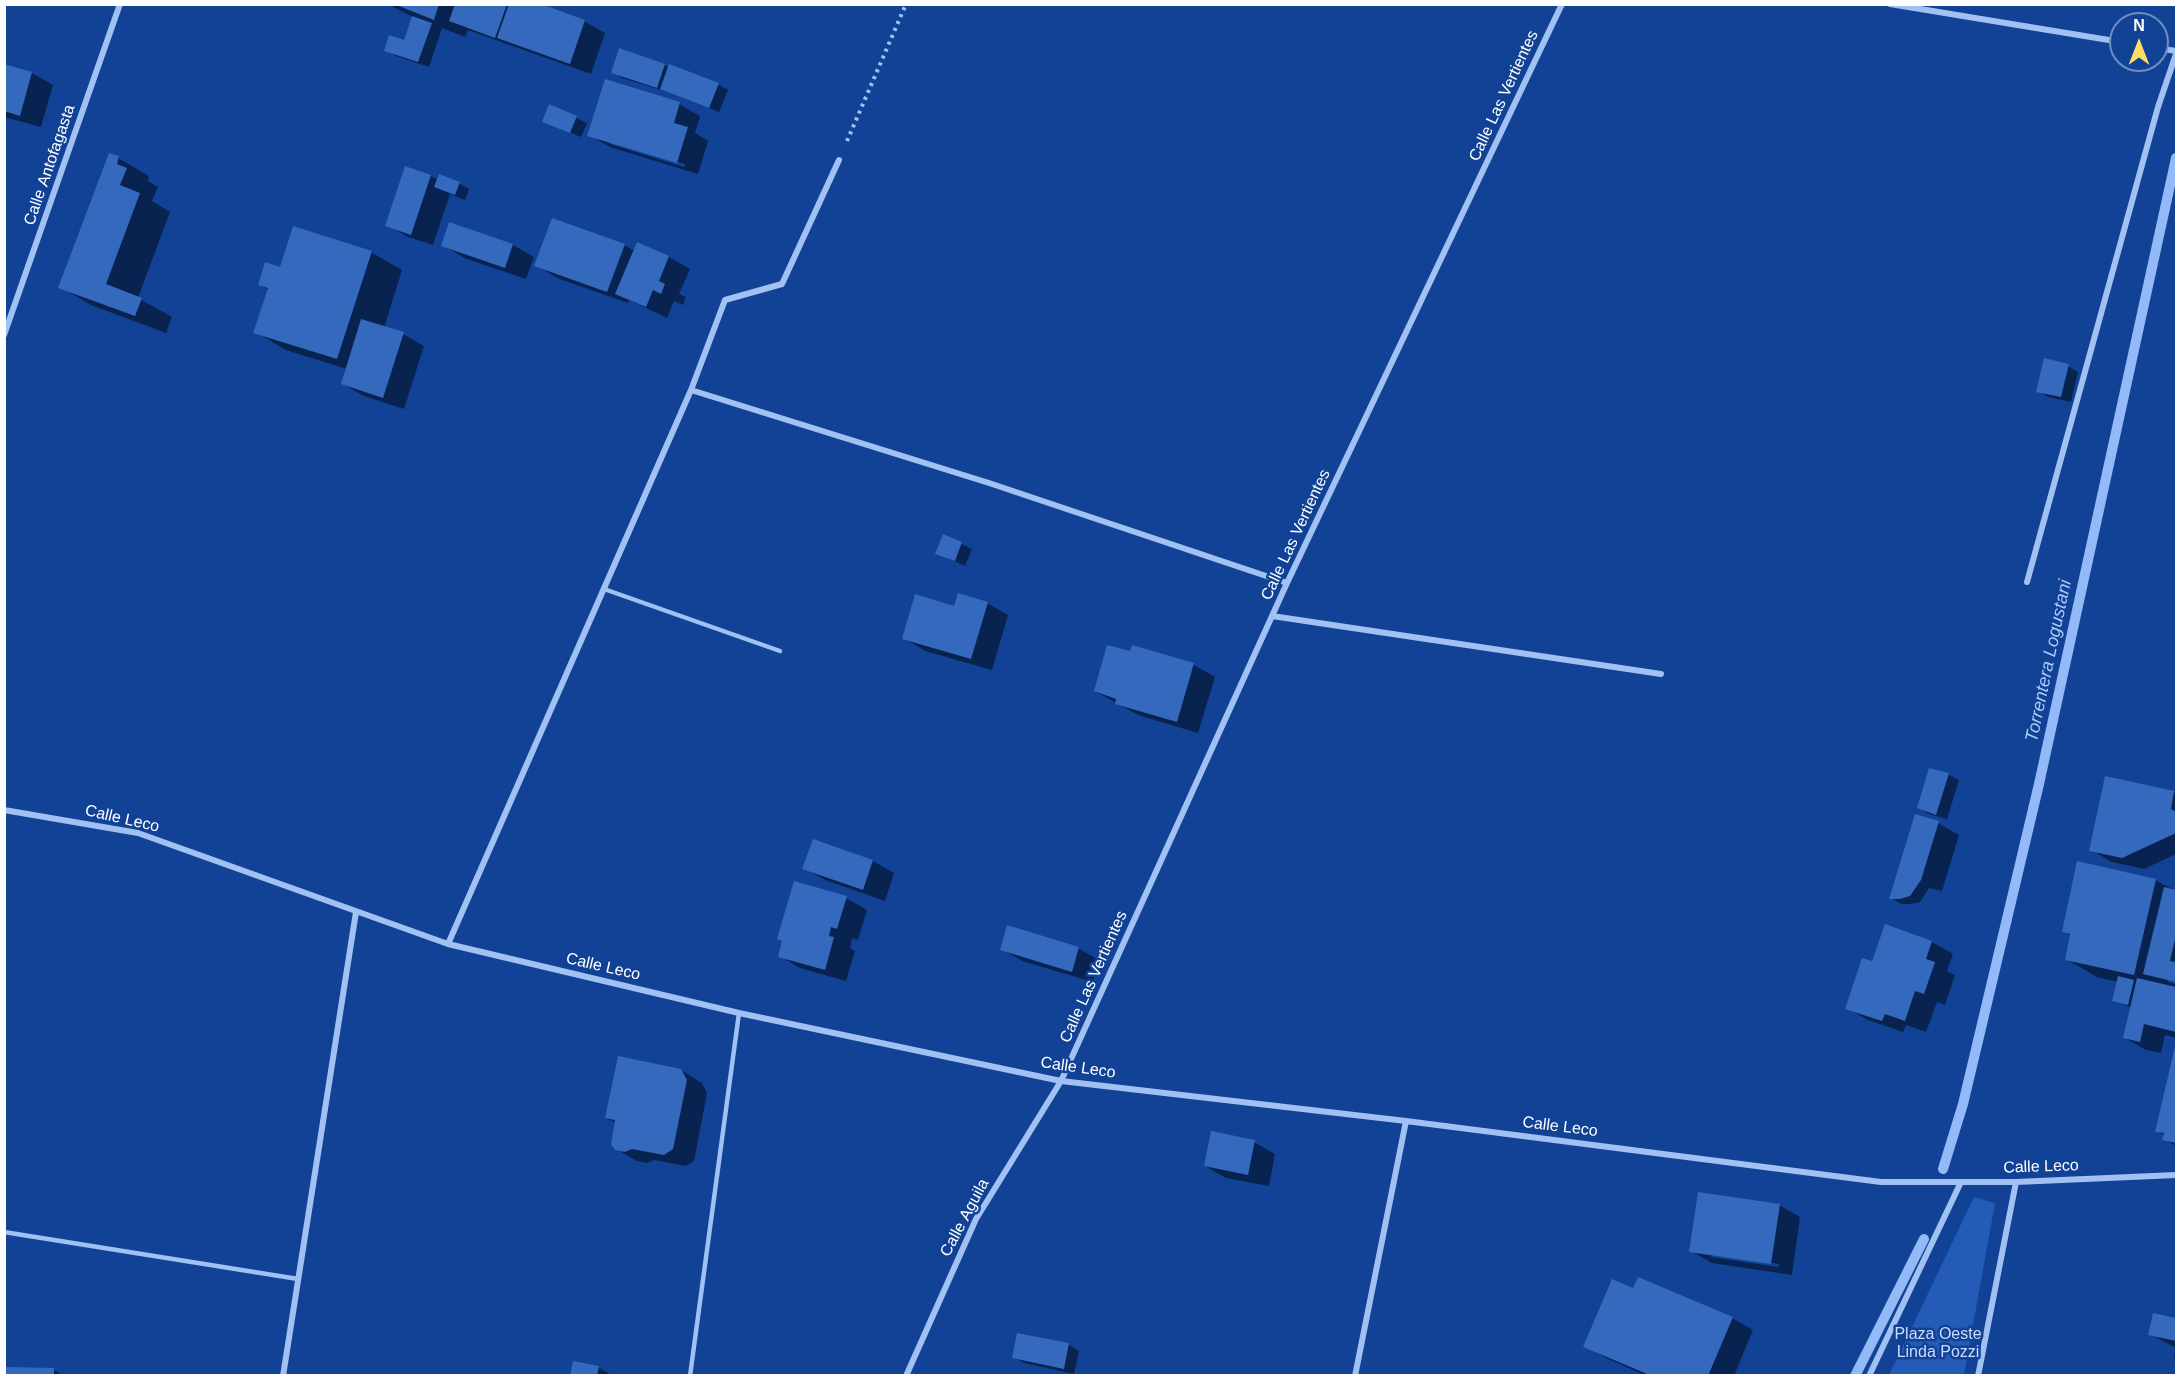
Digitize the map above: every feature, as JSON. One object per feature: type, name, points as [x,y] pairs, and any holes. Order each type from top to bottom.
[{"type":"street","name":"Calle Antofagasta","points":[[4,335],[120,4]]},
{"type":"street","name":"Calle Las Vertientes","points":[[1062,1081],[1287,583],[1562,4]]},
{"type":"street","points":[[1890,4],[2109,40]]},
{"type":"street","points":[[2027,582],[2158,107],[2176,52]]},
{"type":"street","points":[[448,944],[691,390],[725,300],[782,284],[839,160]]},
{"type":"street","points":[[691,390],[989,483],[1287,583]]},
{"type":"street","points":[[1272,616],[1661,674]]},
{"type":"street","name":"Calle Leco","points":[[4,810],[138,833],[448,944],[739,1013],[1062,1081],[1406,1121],[1881,1182],[2016,1182],[2176,1175]]},
{"type":"street","points":[[283,1376],[356,912]]},
{"type":"street","name":"Calle Aguila","points":[[906,1376],[976,1218],[1062,1081]]},
{"type":"street","points":[[1355,1376],[1406,1121]]},
{"type":"street","points":[[1869,1376],[1961,1182]]},
{"type":"street","points":[[1978,1376],[2016,1182]]},
{"type":"lane","points":[[604,589],[780,651]]},
{"type":"lane","points":[[690,1376],[739,1013]]},
{"type":"lane","points":[[4,1232],[298,1279]]},
{"type":"path","points":[[839,160],[906,4]]},
{"type":"green space","name":"Plaza Oeste Linda Pozzi","points":[[1974,1197],[1995,1203],[1964,1375],[1889,1375]]},
{"type":"building","points":[[394,4],[439,4],[434,20]]},
{"type":"building","points":[[455,4],[507,4],[495,38],[449,21]]},
{"type":"building","points":[[509,4],[541,4],[585,20],[570,64],[497,38]]},
{"type":"building","points":[[412,16],[432,23],[418,62],[384,51],[389,35],[404,40]]},
{"type":"building","points":[[619,48],[665,64],[657,88],[611,73]]},
{"type":"building","points":[[4,64],[32,72],[20,116],[4,111]]},
{"type":"building","points":[[669,64],[719,83],[709,108],[660,89]]},
{"type":"building","points":[[605,79],[680,102],[674,123],[688,127],[677,163],[587,136]]},
{"type":"building","points":[[549,104],[577,116],[570,133],[542,122]]},
{"type":"building","points":[[109,153],[119,156],[117,164],[127,168],[120,185],[140,193],[106,284],[142,298],[135,316],[58,288]]},
{"type":"building","points":[[405,166],[431,175],[411,235],[385,226]]},
{"type":"building","points":[[439,174],[460,182],[455,195],[434,187]]},
{"type":"building","points":[[552,218],[625,244],[607,292],[534,266]]},
{"type":"building","points":[[449,222],[513,244],[505,268],[441,246]]},
{"type":"building","points":[[293,226],[372,251],[337,359],[253,333],[268,288],[258,285],[265,262],[280,267]]},
{"type":"building","points":[[637,242],[669,256],[659,281],[665,284],[661,294],[653,290],[646,307],[615,294]]},
{"type":"building","points":[[361,319],[404,332],[383,398],[341,384]]},
{"type":"building","points":[[2044,358],[2069,364],[2061,397],[2036,392]]},
{"type":"building","points":[[943,534],[962,542],[955,561],[935,554]]},
{"type":"building","points":[[958,593],[988,602],[971,659],[902,639],[915,594],[954,606]]},
{"type":"building","points":[[1107,645],[1130,651],[1132,645],[1194,663],[1177,722],[1115,704],[1116,699],[1094,691]]},
{"type":"building","points":[[1929,768],[1949,773],[1936,815],[1917,808]]},
{"type":"building","points":[[2105,776],[2174,791],[2171,809],[2176,812],[2176,833],[2122,858],[2089,851]]},
{"type":"building","points":[[1915,814],[1939,821],[1921,880],[1910,896],[1889,899]]},
{"type":"building","points":[[813,839],[873,860],[863,890],[802,869]]},
{"type":"building","points":[[2077,861],[2156,879],[2134,975],[2065,960],[2070,934],[2062,932]]},
{"type":"building","points":[[794,881],[847,896],[837,929],[831,927],[829,936],[834,937],[825,970],[778,957],[782,941],[777,939]]},
{"type":"building","points":[[2164,887],[2176,890],[2176,935],[2170,961],[2176,962],[2176,982],[2143,974]]},
{"type":"building","points":[[1885,924],[1932,941],[1926,959],[1935,962],[1924,994],[1915,991],[1905,1021],[1885,1014],[1882,1021],[1845,1009],[1862,958],[1872,961]]},
{"type":"building","points":[[1007,925],[1079,947],[1072,972],[1000,950]]},
{"type":"building","points":[[2118,976],[2134,980],[2128,1005],[2112,1001]]},
{"type":"building","points":[[2137,978],[2176,987],[2176,1032],[2144,1024],[2140,1042],[2123,1038]]},
{"type":"building","points":[[2176,1042],[2176,1143],[2162,1140],[2164,1133],[2155,1132]]},
{"type":"building","points":[[618,1056],[681,1069],[687,1080],[673,1149],[664,1155],[632,1149],[625,1152],[615,1150],[611,1144],[615,1120],[605,1118]]},
{"type":"building","points":[[1211,1131],[1255,1140],[1248,1175],[1204,1166]]},
{"type":"building","points":[[1698,1192],[1780,1204],[1771,1264],[1689,1252]]},
{"type":"building","points":[[1638,1277],[1733,1317],[1708,1376],[1652,1376],[1583,1347],[1612,1279],[1633,1288]]},
{"type":"building","points":[[2153,1313],[2176,1318],[2176,1341],[2148,1335]]},
{"type":"building","points":[[1017,1333],[1069,1343],[1064,1369],[1012,1358]]},
{"type":"building","points":[[573,1361],[599,1366],[597,1376],[570,1376]]},
{"type":"building","points":[[4,1367],[54,1368],[54,1376],[4,1376]]},
{"type":"waterway","name":"Torrentera Logustani","points":[[1943,1169],[1963,1104],[2039,784],[2176,158]]},
{"type":"waterway","name":"Torrentera Logustani","points":[[1855,1376],[1924,1239]]}]
